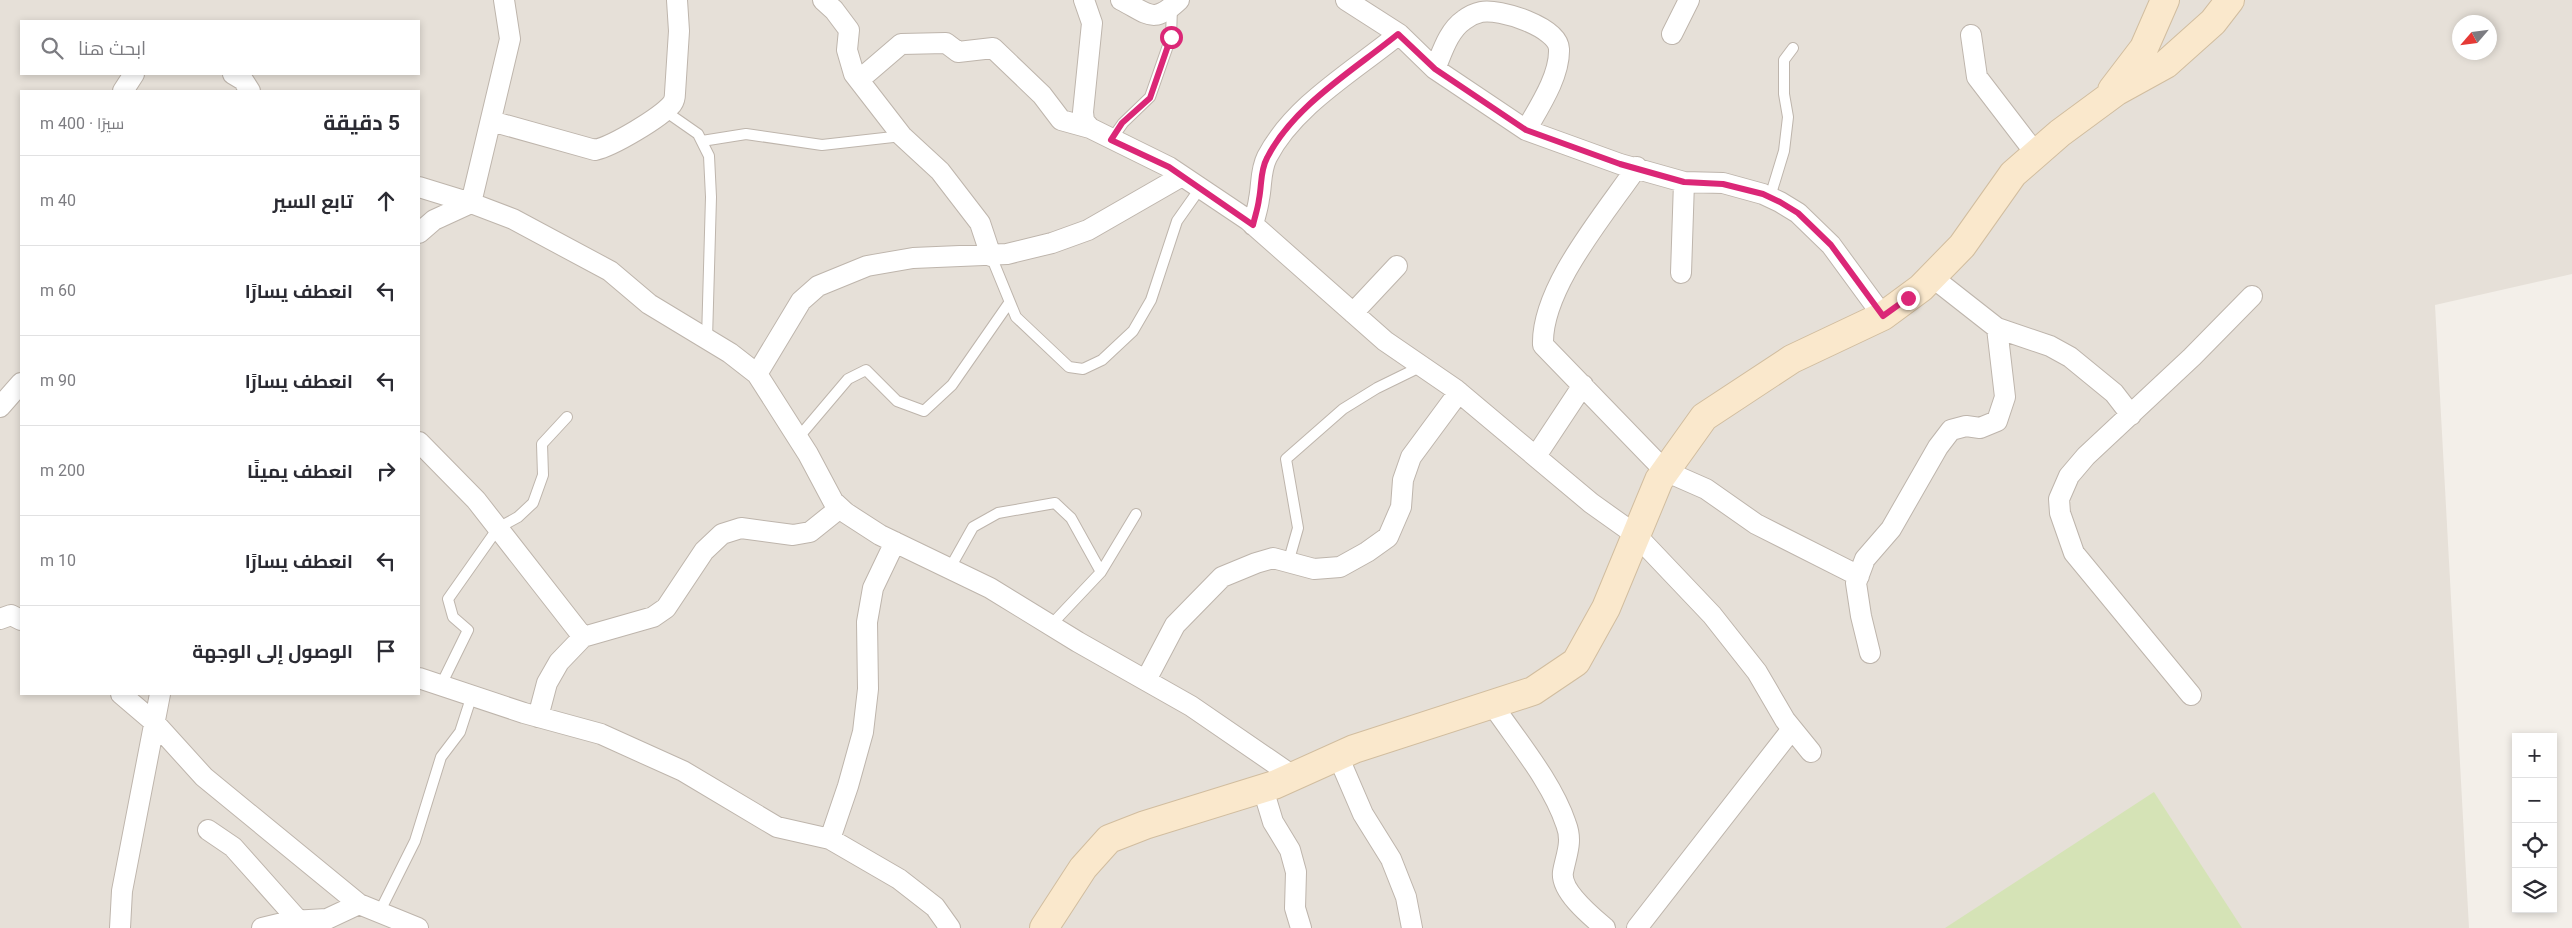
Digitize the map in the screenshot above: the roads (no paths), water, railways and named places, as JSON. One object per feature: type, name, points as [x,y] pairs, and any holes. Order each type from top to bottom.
[{"type":"street","points":[[471,203],[510,38],[504,0]]},
{"type":"street","points":[[491,121],[595,150],[607,147],[665,111],[674,102],[676,93],[679,30],[677,0]]},
{"type":"street","points":[[823,0],[834,10],[848,30],[847,50],[854,74],[902,136],[940,171],[980,223],[991,256]]},
{"type":"street","points":[[1086,0],[1092,23],[1082,112],[1084,121],[1090,128]]},
{"type":"street","points":[[1121,0],[1147,15],[1163,14],[1175,4]]},
{"type":"street","points":[[1346,0],[1398,34],[1435,69],[1526,130],[1589,154],[1684,182],[1723,184],[1770,198],[1798,213],[1831,245],[1883,316]]},
{"type":"street","points":[[1672,34],[1689,0]]},
{"type":"street","points":[[2104,101],[2144,48],[2165,0]]},
{"type":"street","points":[[1044,928],[1083,868],[1109,839],[1145,825],[1263,789],[1354,749],[1533,691],[1576,662],[1606,608],[1658,480],[1704,416],[1792,359],[1883,316],[1921,288],[1962,246],[2013,174],[2060,132],[2104,101],[2166,64],[2212,22],[2230,0]]},
{"type":"street","points":[[1435,69],[1448,40],[1458,25],[1481,12],[1491,11],[1538,24],[1551,34],[1559,46],[1558,61],[1540,105],[1526,130]]},
{"type":"street","points":[[1253,225],[1260,197],[1260,178],[1267,158],[1303,108],[1398,34]]},
{"type":"street","points":[[1971,35],[1977,77],[2036,154]]},
{"type":"street","points":[[859,80],[901,44],[946,43],[958,52],[993,48],[1042,95],[1061,120],[1090,128],[1201,187],[1253,225],[1385,341],[1459,392],[1591,503],[1636,535],[1712,615],[1758,672],[1792,729],[1811,752]]},
{"type":"street","points":[[124,90],[133,75]]},
{"type":"street","points":[[235,75],[243,80],[249,90]]},
{"type":"street","points":[[1637,168],[1571,260],[1542,327],[1542,344],[1665,471],[1706,490],[1756,524],[1859,576]]},
{"type":"street","points":[[757,374],[801,301],[818,286],[868,266],[913,258],[991,256],[1024,251],[1088,230],[1182,176]]},
{"type":"street","points":[[1681,273],[1684,182]]},
{"type":"street","points":[[420,187],[471,203],[513,219],[602,266],[649,304],[707,338],[757,374],[798,438],[833,501],[840,508],[895,542],[990,588],[1050,626],[1146,680],[1236,734],[1293,776]]},
{"type":"street","points":[[420,232],[434,220],[471,203]]},
{"type":"street","points":[[1353,313],[1397,266]]},
{"type":"street","points":[[1932,277],[1997,328],[2050,346],[2070,357],[2114,393],[2131,415]]},
{"type":"street","points":[[2191,695],[2074,553],[2060,513],[2059,499],[2069,476],[2086,456],[2131,415],[2252,296]]},
{"type":"street","points":[[1870,652],[1856,583],[1865,559],[1892,529],[1938,447],[1951,430],[1966,426],[1980,428],[1997,420],[2005,397],[1997,328]]},
{"type":"street","points":[[0,407],[20,385]]},
{"type":"street","points":[[1536,456],[1583,385]]},
{"type":"street","points":[[1146,680],[1175,625],[1222,577],[1273,558],[1314,569],[1340,567],[1367,552],[1388,537],[1400,507],[1403,480],[1411,457],[1459,392]]},
{"type":"street","points":[[420,443],[476,500],[583,637]]},
{"type":"street","points":[[538,717],[547,683],[559,662],[583,637],[653,618],[666,608],[704,551],[722,534],[741,528],[785,534],[810,532],[840,508]]},
{"type":"street","points":[[830,839],[848,786],[863,732],[868,689],[867,622],[873,588],[895,542]]},
{"type":"street","points":[[0,619],[11,615],[20,620]]},
{"type":"street","points":[[420,678],[538,717],[601,734],[683,771],[777,827],[830,839],[899,879],[935,907],[950,928]]},
{"type":"street","points":[[122,695],[155,723],[204,776],[359,904],[418,928]]},
{"type":"street","points":[[120,928],[122,891],[160,695]]},
{"type":"street","points":[[1492,704],[1543,779],[1566,823],[1570,838],[1562,874],[1567,890],[1605,928]]},
{"type":"street","points":[[1637,928],[1792,729]]},
{"type":"street","points":[[1338,756],[1363,814],[1392,859],[1406,897],[1412,928]]},
{"type":"street","points":[[1263,789],[1273,822],[1290,850],[1296,872],[1295,908],[1301,928]]},
{"type":"street","points":[[208,830],[233,847],[298,920]]},
{"type":"street","points":[[262,928],[298,920],[327,920],[359,904]]},
{"type":"lane","points":[[1111,140],[1122,123],[1150,98],[1171,37],[1175,4]]},
{"type":"lane","points":[[1770,198],[1784,151],[1788,117],[1784,94],[1784,60],[1793,48]]},
{"type":"lane","points":[[665,111],[698,134],[709,156],[711,197],[707,338]]},
{"type":"lane","points":[[702,141],[746,134],[822,144],[902,136]]},
{"type":"lane","points":[[991,256],[1016,317],[1069,367],[1083,369],[1102,360],[1133,331],[1151,300],[1177,221],[1201,187]]},
{"type":"lane","points":[[798,438],[848,379],[866,370],[897,401],[924,411],[952,385],[1009,302]]},
{"type":"lane","points":[[1288,563],[1298,528],[1286,459],[1343,409],[1377,388],[1422,366]]},
{"type":"lane","points":[[441,685],[468,630],[453,617],[448,599],[498,528],[518,517],[533,503],[543,476],[542,444],[567,417]]},
{"type":"lane","points":[[950,568],[973,527],[998,513],[1055,503],[1071,518],[1101,572]]},
{"type":"lane","points":[[1050,626],[1101,572],[1136,514]]},
{"type":"lane","points":[[379,913],[415,841],[441,757],[460,732],[472,695]]}]
